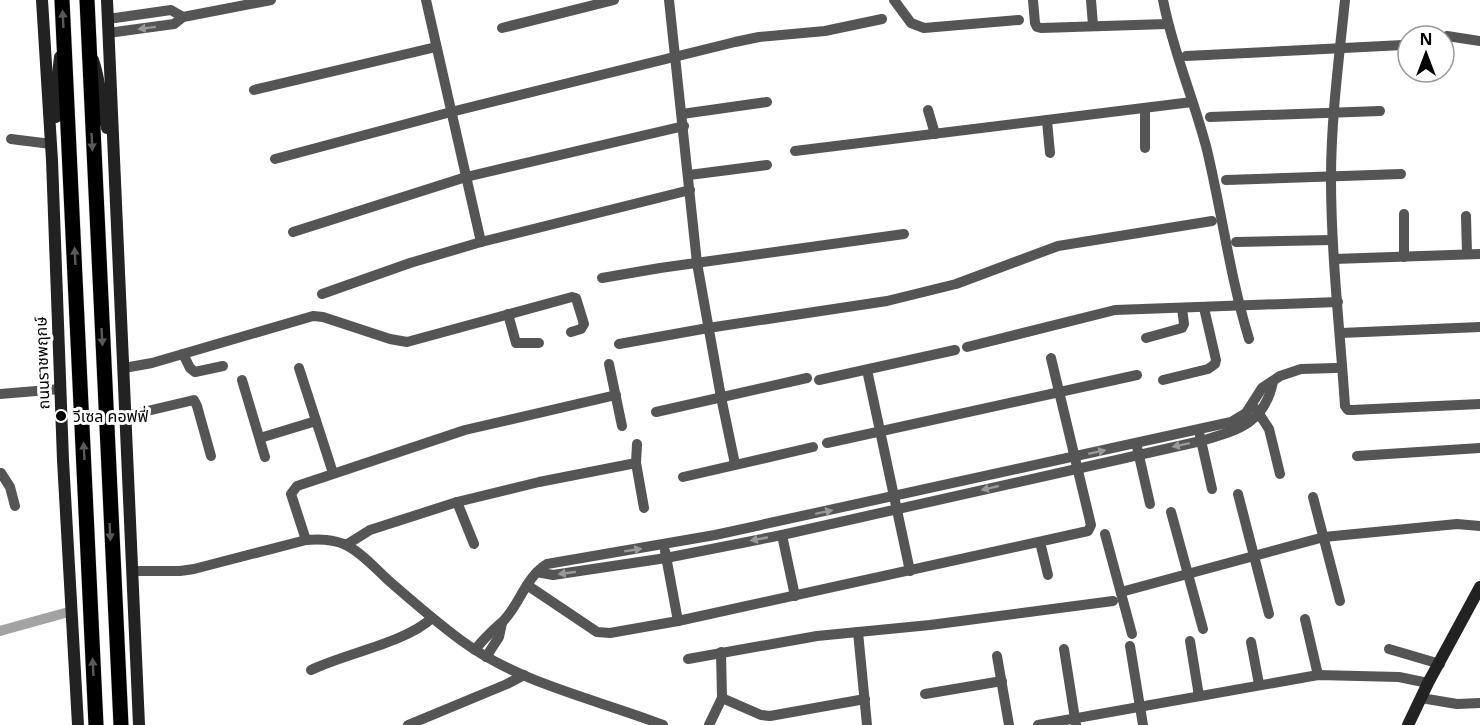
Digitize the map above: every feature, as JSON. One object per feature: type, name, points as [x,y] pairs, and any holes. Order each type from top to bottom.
[{"type":"main road","name":"ถนนราชพฤกษ์","points":[[42,0],[52,160],[60,389],[78,725]]},
{"type":"main road","points":[[62,0],[96,725]]},
{"type":"main road","points":[[87,0],[121,725]]},
{"type":"main road","points":[[107,0],[139,725]]},
{"type":"main road","points":[[52,160],[56,129],[57,82],[64,44]]},
{"type":"main road","points":[[90,51],[100,83],[103,114],[113,142]]},
{"type":"main road","points":[[1408,725],[1480,587]]},
{"type":"street","points":[[108,33],[174,24],[183,17],[271,0]]},
{"type":"street","points":[[426,0],[481,242]]},
{"type":"street","points":[[502,28],[614,0]]},
{"type":"street","points":[[669,0],[697,263],[735,464]]},
{"type":"street","points":[[894,0],[911,23],[924,28],[1019,20]]},
{"type":"street","points":[[1033,0],[1037,27],[1167,24]]},
{"type":"street","points":[[1090,0],[1093,25]]},
{"type":"street","points":[[1163,0],[1167,24],[1207,152],[1239,307],[1250,339]]},
{"type":"street","points":[[1346,0],[1334,112],[1331,176],[1332,240],[1345,406],[1348,410],[1480,404]]},
{"type":"street","points":[[108,19],[171,10],[183,17]]},
{"type":"street","points":[[275,159],[676,56],[759,37],[825,31],[882,19]]},
{"type":"street","points":[[1456,37],[1480,41]]},
{"type":"street","points":[[1185,56],[1396,45]]},
{"type":"street","points":[[254,90],[436,47]]},
{"type":"street","points":[[682,114],[767,102]]},
{"type":"street","points":[[795,151],[1145,110],[1192,102]]},
{"type":"street","points":[[928,110],[935,134]]},
{"type":"street","points":[[1145,110],[1145,148]]},
{"type":"street","points":[[1210,117],[1380,111]]},
{"type":"street","points":[[1047,121],[1050,153]]},
{"type":"street","points":[[293,232],[466,177],[684,126]]},
{"type":"street","points":[[11,139],[51,144]]},
{"type":"street","points":[[688,176],[767,165]]},
{"type":"street","points":[[1226,180],[1401,174]]},
{"type":"street","points":[[322,294],[410,263],[481,242],[690,190]]},
{"type":"street","points":[[1404,214],[1404,257]]},
{"type":"street","points":[[1466,216],[1467,254]]},
{"type":"street","points":[[619,344],[887,301],[956,284],[1058,246],[1212,221]]},
{"type":"street","points":[[602,278],[904,234]]},
{"type":"street","points":[[1236,243],[1332,240]]},
{"type":"street","points":[[1334,260],[1480,254]]},
{"type":"street","points":[[124,369],[313,316],[407,342],[572,297],[576,298],[579,303],[584,324],[581,329],[572,332]]},
{"type":"street","points":[[967,346],[1115,310],[1338,302]]},
{"type":"street","points":[[1146,338],[1182,328],[1184,324],[1182,308]]},
{"type":"street","points":[[1163,380],[1208,369],[1215,364],[1204,308]]},
{"type":"street","points":[[508,314],[516,343],[539,343]]},
{"type":"street","points":[[1341,333],[1480,327]]},
{"type":"street","points":[[819,380],[955,350]]},
{"type":"street","points":[[183,354],[190,368],[195,372],[223,366]]},
{"type":"street","points":[[527,585],[597,632],[602,633],[678,621],[1084,533],[1090,530],[1091,525],[1051,358]]},
{"type":"street","points":[[609,364],[622,426]]},
{"type":"street","points":[[299,368],[333,472]]},
{"type":"street","points":[[537,572],[553,575],[666,558],[782,535],[1078,468],[1138,449],[1200,435],[1231,422],[1255,408],[1273,382],[1290,371],[1336,369]]},
{"type":"street","points":[[867,370],[910,571]]},
{"type":"street","points":[[827,443],[1137,375]]},
{"type":"street","points":[[656,412],[807,378]]},
{"type":"street","points":[[242,380],[265,457]]},
{"type":"street","points":[[0,394],[60,389]]},
{"type":"street","points":[[306,540],[291,494],[292,489],[297,486],[333,472],[465,430],[616,395]]},
{"type":"street","points":[[126,416],[194,400],[211,456]]},
{"type":"street","points":[[1255,408],[1269,429],[1280,474]]},
{"type":"street","points":[[260,438],[316,421]]},
{"type":"street","points":[[1200,435],[1212,489]]},
{"type":"street","points":[[637,444],[636,463],[644,508]]},
{"type":"street","points":[[683,477],[813,447]]},
{"type":"street","points":[[1357,456],[1480,448]]},
{"type":"street","points":[[486,657],[499,637],[502,623],[527,585],[547,564],[664,545],[1075,457],[1138,449]]},
{"type":"street","points":[[1138,449],[1150,504]]},
{"type":"street","points":[[346,545],[370,530],[457,502],[636,463]]},
{"type":"street","points":[[0,472],[9,487],[15,506]]},
{"type":"street","points":[[1238,494],[1269,614]]},
{"type":"street","points":[[1313,497],[1340,601]]},
{"type":"street","points":[[457,502],[474,544]]},
{"type":"street","points":[[1171,512],[1203,629]]},
{"type":"street","points":[[1121,592],[1324,537],[1457,524],[1480,526]]},
{"type":"street","points":[[1105,534],[1132,634]]},
{"type":"street","points":[[782,535],[795,596]]},
{"type":"street","points":[[133,571],[194,569],[306,540],[329,540],[346,545],[367,560],[432,618],[486,657],[524,675],[638,721],[663,725]]},
{"type":"street","points":[[1040,542],[1048,575]]},
{"type":"street","points":[[664,545],[678,621]]},
{"type":"street","points":[[688,659],[816,636],[1113,601]]},
{"type":"street","points":[[311,670],[415,631],[432,618]]},
{"type":"street","points":[[1305,618],[1318,675]]},
{"type":"street","points":[[475,650],[491,630],[502,623]]},
{"type":"street","points":[[858,632],[867,725]]},
{"type":"street","points":[[1190,641],[1199,696]]},
{"type":"street","points":[[1251,642],[1259,684]]},
{"type":"street","points":[[1130,646],[1143,725]]},
{"type":"street","points":[[1064,649],[1076,722]]},
{"type":"street","points":[[1389,649],[1440,664]]},
{"type":"street","points":[[709,725],[723,698],[721,652]]},
{"type":"street","points":[[998,656],[1009,725]]},
{"type":"street","points":[[408,725],[501,687],[524,675]]},
{"type":"street","points":[[1038,725],[1076,722],[1140,707],[1318,675],[1399,676],[1428,683]]},
{"type":"street","points":[[924,694],[1002,681]]},
{"type":"street","points":[[723,698],[761,715],[770,716],[865,699]]},
{"type":"street","points":[[1421,698],[1457,704],[1480,703]]},
{"type":"waterway","points":[[0,631],[65,613]]},
{"type":"place","name":"วีเซล คอฟฟี่","points":[[61,416]]}]
